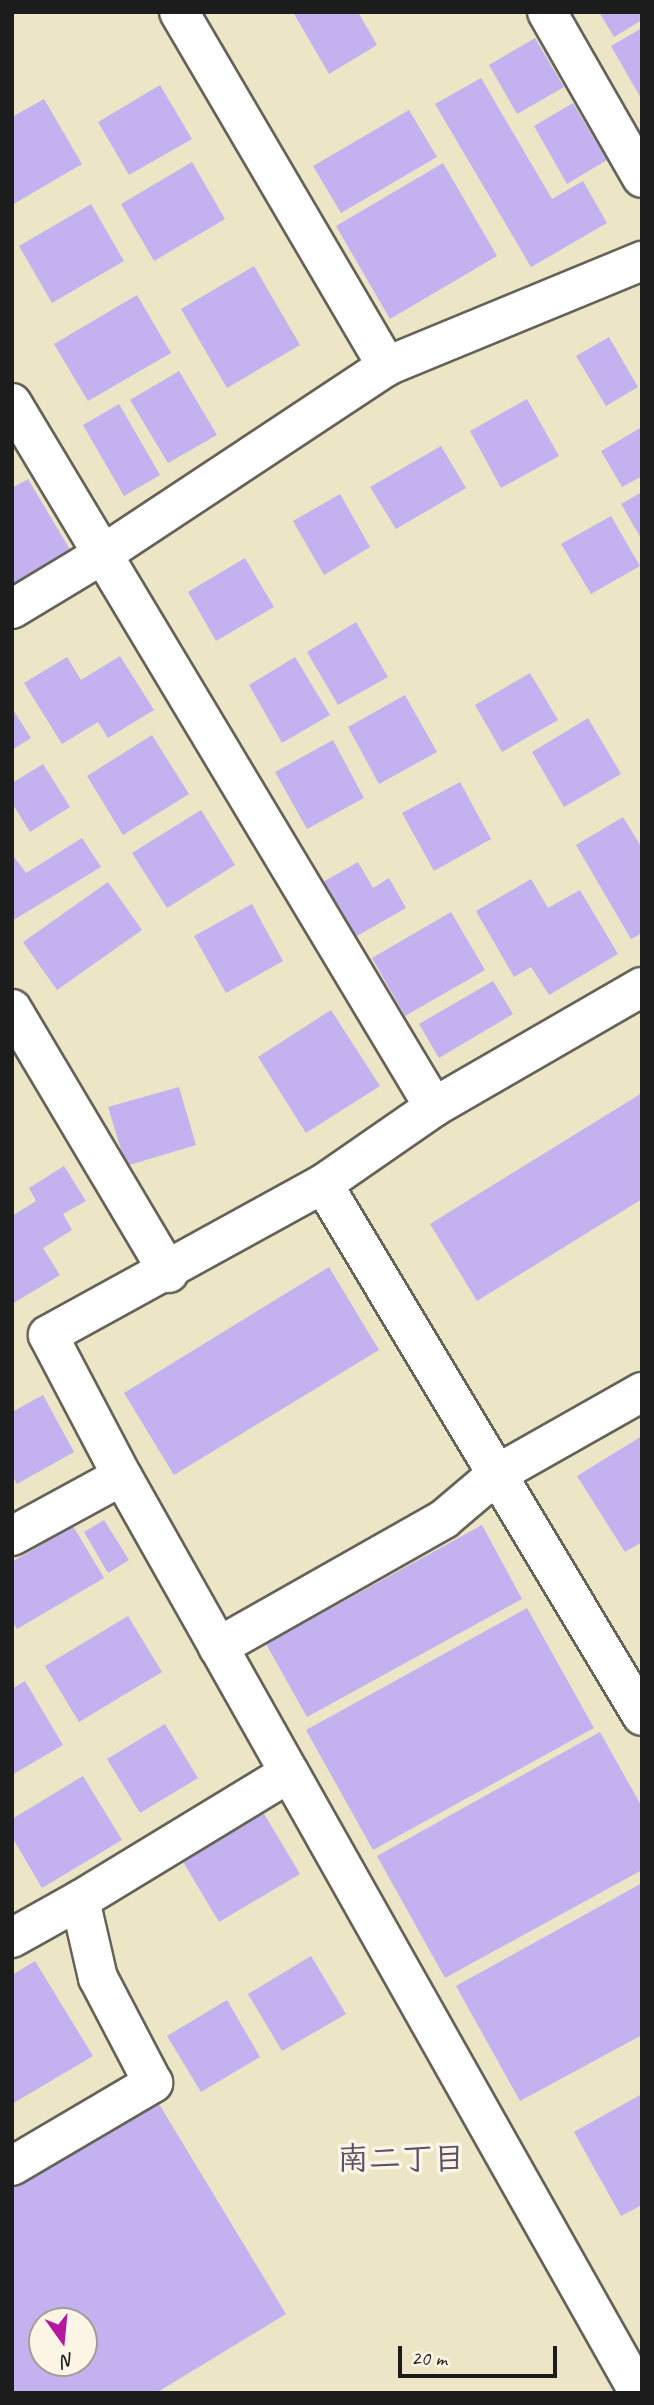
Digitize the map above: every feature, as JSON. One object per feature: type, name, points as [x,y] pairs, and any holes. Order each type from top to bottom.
[{"type":"street","points":[[179,12],[387,366]]},
{"type":"street","points":[[547,12],[642,178]]},
{"type":"street","points":[[12,609],[100,556],[387,366],[642,261]]},
{"type":"street","points":[[12,403],[100,556],[434,1107]]},
{"type":"street","points":[[639,2393],[122,1476],[48,1335],[169,1273],[323,1184],[434,1107],[642,987]]},
{"type":"street","points":[[12,1009],[169,1273]]},
{"type":"street","points":[[323,1184],[642,1716]]},
{"type":"street","points":[[218,1647],[444,1518],[497,1475],[642,1392]]},
{"type":"street","points":[[12,1536],[122,1476]]},
{"type":"street","points":[[15,1930],[80,1900],[289,1773]]},
{"type":"street","points":[[12,2166],[153,2083],[98,1978],[80,1900]]},
{"type":"building","points":[[293,12],[358,12],[377,45],[329,74]]},
{"type":"building","points":[[599,12],[642,12],[642,20],[614,37]]},
{"type":"building","points":[[642,28],[642,100],[611,46]]},
{"type":"building","points":[[535,38],[564,87],[517,114],[489,65]]},
{"type":"building","points":[[481,78],[552,199],[583,181],[607,223],[531,267],[435,104]]},
{"type":"building","points":[[160,85],[192,139],[129,175],[98,122]]},
{"type":"building","points":[[44,99],[82,164],[12,205],[12,117]]},
{"type":"building","points":[[573,103],[607,160],[567,184],[534,126]]},
{"type":"building","points":[[409,110],[437,157],[341,213],[313,166]]},
{"type":"building","points":[[192,162],[225,219],[154,261],[121,204]]},
{"type":"building","points":[[443,163],[497,256],[390,319],[336,226]]},
{"type":"building","points":[[91,204],[124,261],[52,303],[19,246]]},
{"type":"building","points":[[254,266],[300,345],[227,388],[181,309]]},
{"type":"building","points":[[137,295],[171,353],[88,401],[54,344]]},
{"type":"building","points":[[609,337],[638,387],[606,406],[576,356]]},
{"type":"building","points":[[179,371],[217,435],[168,463],[130,400]]},
{"type":"building","points":[[527,399],[559,456],[501,488],[470,431]]},
{"type":"building","points":[[119,404],[160,475],[124,496],[83,425]]},
{"type":"building","points":[[642,427],[642,476],[622,487],[601,451]]},
{"type":"building","points":[[441,446],[466,488],[396,529],[370,487]]},
{"type":"building","points":[[28,479],[72,553],[12,588],[12,488]]},
{"type":"building","points":[[642,492],[642,540],[621,504]]},
{"type":"building","points":[[340,494],[370,547],[324,575],[293,521]]},
{"type":"building","points":[[611,516],[640,566],[591,594],[561,544]]},
{"type":"building","points":[[245,558],[274,607],[216,641],[188,592]]},
{"type":"building","points":[[356,622],[388,677],[338,705],[307,652]]},
{"type":"building","points":[[120,656],[154,710],[108,738],[98,722],[62,744],[24,683],[67,657],[81,680]]},
{"type":"building","points":[[295,657],[330,715],[282,743],[249,685]]},
{"type":"building","points":[[530,673],[558,720],[502,752],[475,705]]},
{"type":"building","points":[[405,695],[437,752],[379,784],[348,727]]},
{"type":"building","points":[[12,708],[31,738],[12,750]]},
{"type":"building","points":[[588,718],[621,774],[564,807],[532,752]]},
{"type":"building","points":[[152,735],[189,794],[123,835],[87,776]]},
{"type":"building","points":[[333,740],[364,798],[307,829],[275,772]]},
{"type":"building","points":[[43,764],[70,807],[30,832],[12,803],[12,783]]},
{"type":"building","points":[[460,782],[491,839],[434,871],[402,813]]},
{"type":"building","points":[[201,810],[235,865],[167,908],[132,853]]},
{"type":"building","points":[[623,817],[642,848],[642,933],[631,939],[576,845]]},
{"type":"building","points":[[82,838],[101,867],[12,921],[12,854],[26,873]]},
{"type":"building","points":[[358,862],[373,888],[389,878],[406,908],[355,937],[323,882]]},
{"type":"building","points":[[531,879],[548,908],[580,890],[618,954],[549,995],[531,967],[514,977],[476,911]]},
{"type":"building","points":[[108,882],[142,930],[57,990],[23,942]]},
{"type":"building","points":[[252,904],[283,961],[226,993],[194,936]]},
{"type":"building","points":[[451,912],[485,970],[405,1016],[372,958]]},
{"type":"building","points":[[493,981],[513,1014],[439,1058],[419,1024]]},
{"type":"building","points":[[331,1010],[380,1086],[306,1133],[258,1057]]},
{"type":"building","points":[[179,1087],[196,1145],[126,1166],[108,1107]]},
{"type":"building","points":[[642,1093],[642,1199],[477,1301],[430,1224]]},
{"type":"building","points":[[64,1166],[86,1201],[63,1214],[72,1230],[43,1248],[60,1275],[12,1304],[12,1216],[36,1201],[29,1188]]},
{"type":"building","points":[[329,1267],[379,1350],[174,1475],[124,1393]]},
{"type":"building","points":[[43,1395],[74,1452],[17,1484],[12,1475],[12,1412]]},
{"type":"building","points":[[642,1436],[642,1542],[625,1552],[577,1476]]},
{"type":"building","points":[[104,1520],[129,1560],[108,1573],[84,1532]]},
{"type":"building","points":[[482,1525],[522,1599],[307,1717],[266,1644]]},
{"type":"building","points":[[73,1526],[104,1578],[17,1629],[12,1621],[12,1562]]},
{"type":"building","points":[[527,1608],[594,1728],[373,1850],[306,1730]]},
{"type":"building","points":[[128,1616],[162,1672],[79,1722],[45,1666]]},
{"type":"building","points":[[25,1681],[63,1745],[12,1775],[12,1689]]},
{"type":"building","points":[[165,1724],[198,1778],[140,1813],[107,1759]]},
{"type":"building","points":[[600,1732],[642,1807],[642,1870],[445,1978],[377,1856]]},
{"type":"building","points":[[83,1776],[122,1840],[42,1888],[12,1837],[12,1819]]},
{"type":"building","points":[[260,1807],[300,1874],[219,1922],[179,1855]]},
{"type":"building","points":[[642,1883],[642,2035],[520,2101],[456,1986]]},
{"type":"building","points":[[311,1956],[346,2014],[282,2051],[248,1994]]},
{"type":"building","points":[[35,1961],[93,2056],[12,2104],[12,1975]]},
{"type":"building","points":[[227,2000],[260,2057],[201,2092],[167,2036]]},
{"type":"building","points":[[642,2094],[642,2205],[621,2216],[574,2132]]},
{"type":"building","points":[[156,2099],[286,2314],[156,2393],[12,2393],[12,2186]]},
{"type":"district","name":"南二丁目","points":[[401,2159]]}]
